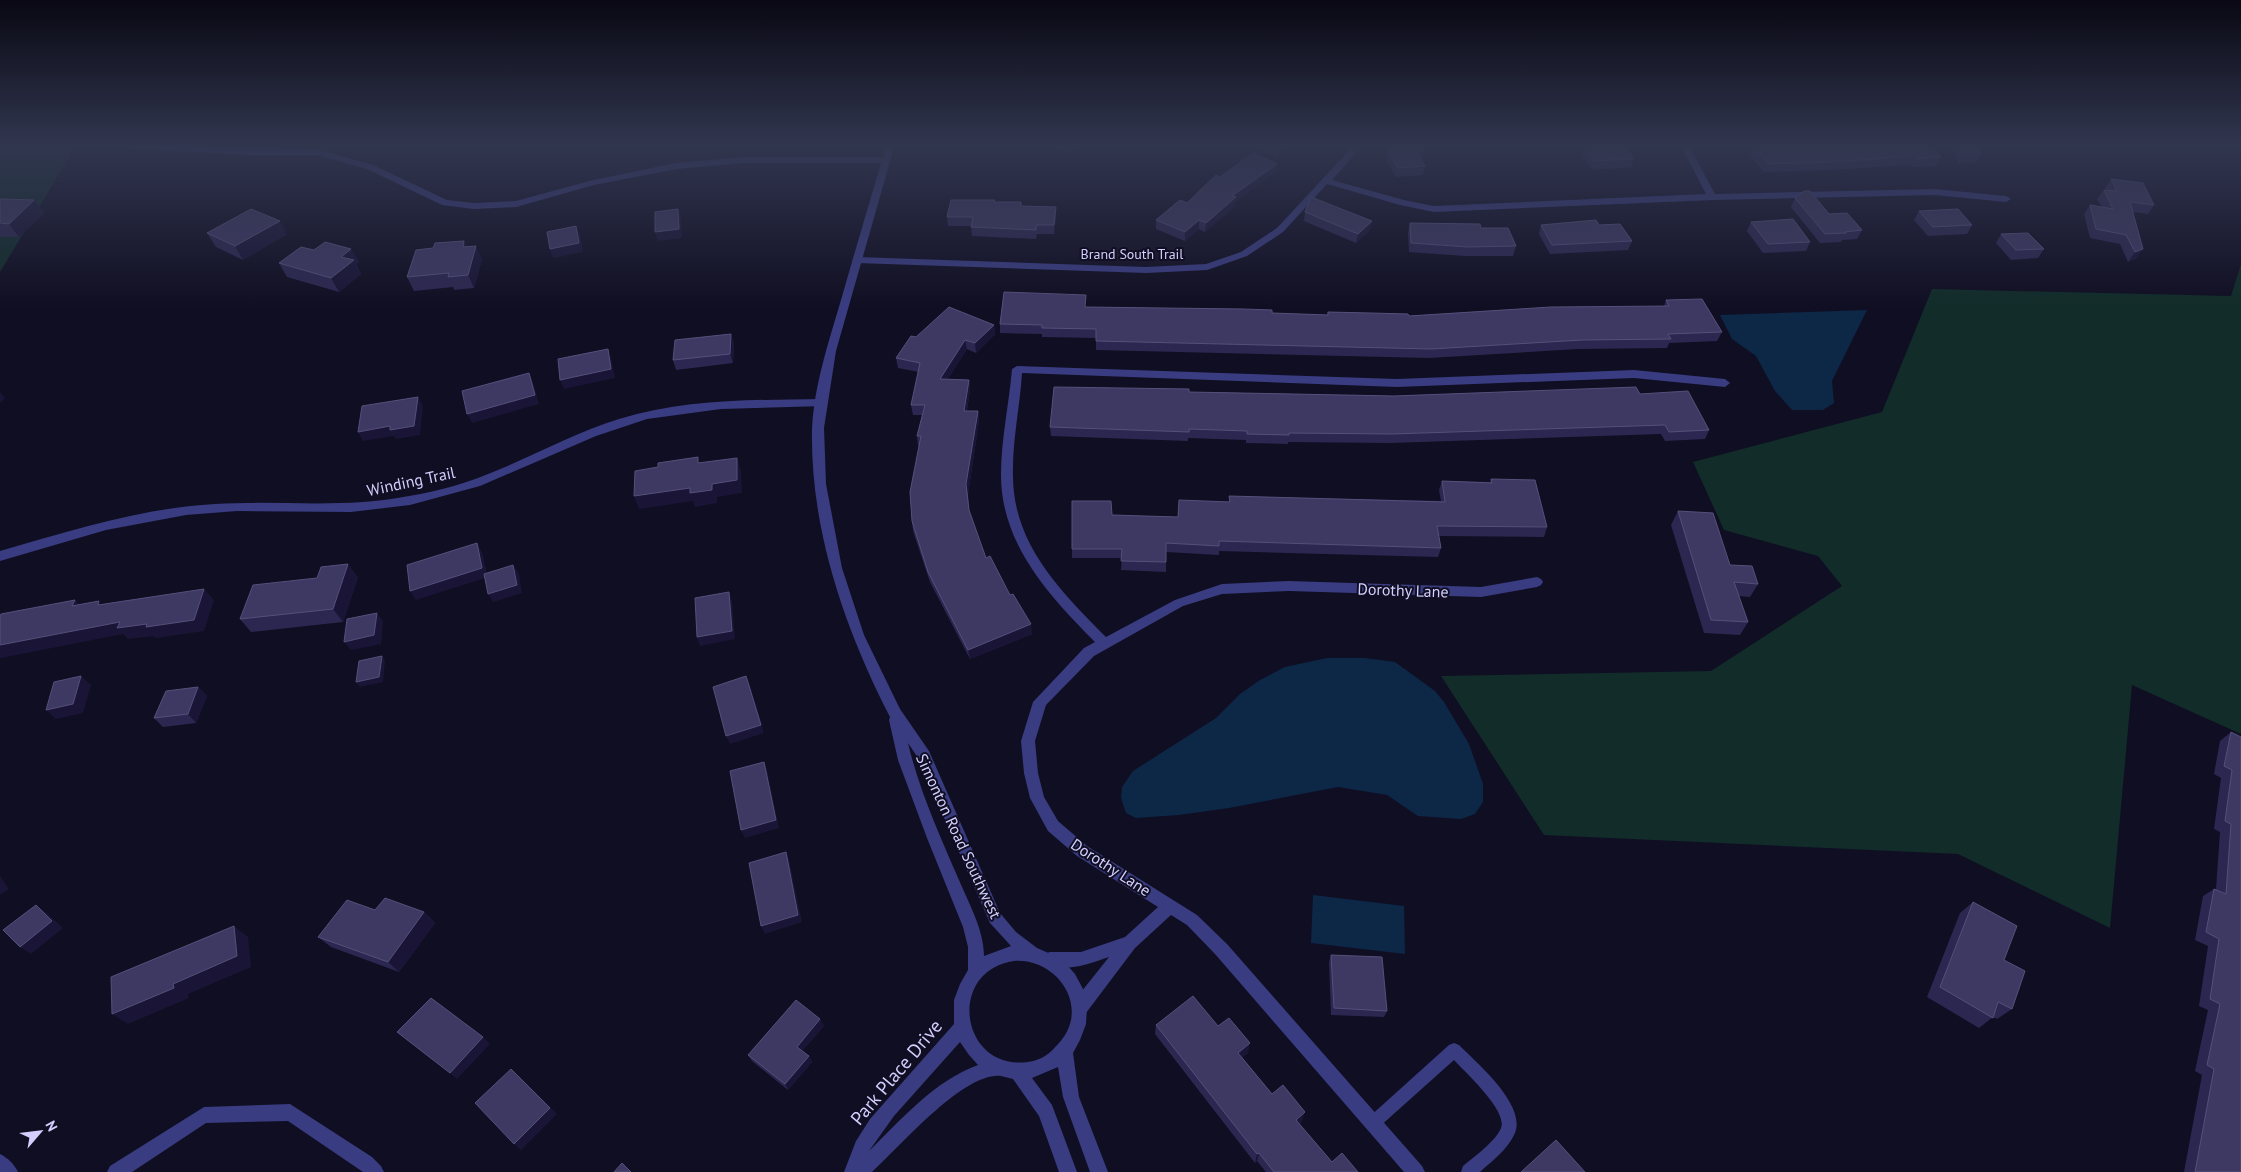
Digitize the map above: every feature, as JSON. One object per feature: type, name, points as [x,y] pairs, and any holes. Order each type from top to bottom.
[{"type":"street","points":[[436,199],[445,203],[474,206],[516,204],[536,199]]},
{"type":"street","name":"Simonton Road Southwest","points":[[875,199],[831,351],[820,403],[818,457],[820,484],[836,568],[855,629],[895,713],[924,755],[995,918],[1011,937],[1031,953]]},
{"type":"street","name":"Brand South Trail","points":[[857,260],[1146,270],[1207,267],[1244,254],[1280,230],[1309,199]]},
{"type":"street","points":[[1388,199],[1434,209],[1686,199]]},
{"type":"street","points":[[1105,644],[1038,573],[1025,551],[1018,531],[1010,505],[1007,482],[1008,445],[1014,414],[1017,369],[1128,375],[1397,383],[1634,374],[1725,383]]},
{"type":"street","name":"Winding Trail","points":[[0,556],[77,533],[150,515],[217,508],[327,510],[394,504],[430,497],[467,486],[601,429],[648,415],[720,404],[820,403]]},
{"type":"street","name":"Dorothy Lane","points":[[1416,1172],[1221,948],[1192,920],[1082,851],[1053,826],[1038,798],[1030,773],[1028,741],[1040,702],[1089,652],[1179,603],[1222,589],[1289,586],[1481,592],[1537,582]]},
{"type":"street","name":"Simonton Road Southwest","points":[[895,713],[905,760],[934,838],[971,927],[976,947],[976,973]]},
{"type":"street","points":[[1080,1007],[1130,943],[1171,906]]},
{"type":"street","points":[[998,1068],[982,1059],[969,1045],[962,1028],[960,1009],[965,991],[976,973],[992,961],[1011,954],[1031,953],[1050,959],[1081,959],[1130,943]]},
{"type":"street","points":[[859,1172],[882,1154],[918,1116],[962,1080],[985,1070],[998,1068],[1018,1071],[1037,1068],[1055,1059],[1064,1049],[1077,1028],[1080,1007],[1076,988],[1066,971],[1050,959]]},
{"type":"street","name":"Park Place Drive","points":[[853,1172],[865,1141],[891,1105],[930,1066],[962,1028]]},
{"type":"street","points":[[1064,1049],[1071,1097],[1100,1172]]},
{"type":"street","points":[[1018,1071],[1046,1111],[1068,1172]]},
{"type":"street","points":[[116,1172],[204,1115],[290,1112],[366,1163],[375,1172]]},
{"type":"street","points":[[0,1163],[9,1172]]},
{"type":"lane","points":[[1373,1123],[1454,1050],[1502,1101],[1510,1118],[1510,1128],[1469,1172]]},
{"type":"green space","points":[[0,199],[44,199],[0,272]]},
{"type":"green space","points":[[2241,264],[2241,734],[2132,685],[2110,928],[1958,854],[1544,835],[1441,676],[1711,671],[1842,586],[1818,556],[1724,530],[1693,462],[1882,412],[1932,289],[2231,296]]},
{"type":"water","points":[[1867,310],[1832,381],[1834,403],[1823,410],[1792,410],[1775,391],[1756,356],[1732,339],[1720,315]]},
{"type":"water","points":[[1327,658],[1365,658],[1395,662],[1435,691],[1444,702],[1469,744],[1483,784],[1483,802],[1475,814],[1461,819],[1418,816],[1387,795],[1338,787],[1229,808],[1179,815],[1136,818],[1126,813],[1121,798],[1122,787],[1133,771],[1216,718],[1240,694],[1260,680],[1285,667]]},
{"type":"water","points":[[1313,895],[1404,906],[1405,954],[1311,943]]},
{"type":"building","points":[[0,199],[34,200],[9,224],[0,223]]},
{"type":"building","points":[[1191,199],[1234,199],[1206,223],[1199,220],[1185,232],[1156,220],[1180,200],[1187,203]]},
{"type":"building","points":[[1310,199],[1315,199],[1372,221],[1358,234],[1305,212]]},
{"type":"building","points":[[1796,199],[1816,199],[1829,214],[1847,213],[1862,230],[1825,234]]},
{"type":"building","points":[[2108,199],[2151,199],[2154,205],[2130,202],[2143,249],[2135,252],[2126,235],[2096,229],[2090,205],[2113,209]]},
{"type":"building","points":[[951,200],[995,200],[994,202],[1021,202],[1021,206],[1056,207],[1054,225],[1036,225],[1036,230],[971,227],[973,217],[947,217]]},
{"type":"building","points":[[251,209],[280,221],[235,246],[207,233]]},
{"type":"building","points":[[678,209],[679,229],[655,232],[655,212]]},
{"type":"building","points":[[1958,209],[1972,225],[1933,227],[1919,211]]},
{"type":"building","points":[[1793,219],[1810,242],[1768,244],[1751,222]]},
{"type":"building","points":[[1596,220],[1599,225],[1620,224],[1632,241],[1552,245],[1541,225]]},
{"type":"building","points":[[1410,223],[1480,224],[1481,228],[1508,228],[1516,246],[1468,247],[1411,243]]},
{"type":"building","points":[[576,226],[579,243],[550,249],[547,232]]},
{"type":"building","points":[[2028,233],[2044,249],[2016,250],[2001,234]]},
{"type":"building","points":[[464,241],[463,247],[476,246],[468,275],[448,277],[449,273],[407,277],[416,250],[433,248],[435,243]]},
{"type":"building","points":[[325,242],[351,249],[341,257],[354,260],[331,278],[279,263],[301,247],[314,250]]},
{"type":"building","points":[[1004,292],[1086,295],[1085,307],[1243,309],[1272,310],[1272,313],[1328,315],[1328,312],[1408,314],[1409,316],[1551,307],[1669,306],[1666,300],[1702,299],[1722,332],[1668,334],[1671,339],[1582,340],[1431,349],[1096,341],[1096,329],[1042,328],[1042,325],[1000,324]]},
{"type":"building","points":[[949,307],[994,325],[975,343],[965,340],[940,379],[969,380],[964,411],[978,411],[966,484],[969,510],[986,558],[990,556],[1010,595],[1013,594],[1031,624],[968,650],[928,572],[912,521],[910,492],[921,436],[917,436],[925,405],[911,405],[920,363],[896,358],[911,336],[916,337]]},
{"type":"building","points":[[731,334],[730,354],[673,360],[675,340]]},
{"type":"building","points":[[608,349],[611,369],[560,380],[558,359]]},
{"type":"building","points":[[529,373],[535,395],[467,414],[462,391]]},
{"type":"building","points":[[1054,387],[1189,389],[1189,392],[1394,396],[1636,387],[1640,394],[1688,391],[1709,430],[1669,432],[1665,425],[1392,434],[1289,433],[1289,435],[1247,434],[1247,431],[1189,429],[1189,432],[1050,427]]},
{"type":"building","points":[[418,397],[414,426],[390,430],[390,426],[358,432],[362,406]]},
{"type":"building","points":[[698,457],[698,463],[737,458],[737,480],[712,484],[712,490],[690,493],[690,488],[634,496],[635,471],[658,467],[658,463]]},
{"type":"building","points":[[1491,479],[1535,480],[1547,527],[1437,526],[1441,548],[1219,541],[1219,546],[1166,543],[1166,562],[1121,561],[1122,549],[1072,549],[1072,501],[1111,501],[1112,515],[1178,517],[1179,500],[1230,502],[1229,496],[1445,502],[1442,481],[1492,483]]},
{"type":"building","points":[[1678,511],[1713,513],[1730,565],[1752,566],[1758,584],[1734,582],[1748,622],[1711,620]]},
{"type":"building","points":[[477,543],[482,568],[410,591],[407,565]]},
{"type":"building","points":[[348,564],[333,609],[240,619],[253,585],[317,578],[321,567]]},
{"type":"building","points":[[513,565],[517,585],[488,594],[484,574]]},
{"type":"building","points":[[204,589],[194,620],[146,627],[147,624],[117,628],[120,622],[0,645],[1,614],[75,600],[72,606],[99,601],[98,605]]},
{"type":"building","points":[[729,592],[732,631],[697,637],[695,598]]},
{"type":"building","points":[[377,613],[374,635],[344,642],[347,619]]},
{"type":"building","points":[[382,656],[379,677],[356,682],[359,661]]},
{"type":"building","points":[[81,676],[73,704],[46,710],[54,682]]},
{"type":"building","points":[[746,676],[761,725],[726,736],[713,687]]},
{"type":"building","points":[[198,687],[188,714],[154,718],[166,691]]},
{"type":"building","points":[[2231,732],[2241,737],[2241,1172],[2195,1172],[2214,1069],[2207,1065],[2220,1004],[2210,999],[2219,939],[2206,932],[2214,889],[2226,894],[2231,824],[2225,821],[2232,770],[2224,766]]},
{"type":"building","points":[[764,762],[776,820],[741,830],[730,771]]},
{"type":"building","points":[[786,852],[798,915],[761,926],[749,863]]},
{"type":"building","points":[[385,898],[424,912],[388,962],[318,937],[347,900],[375,910]]},
{"type":"building","points":[[1973,902],[2017,926],[2004,960],[2025,971],[2012,1009],[1998,1002],[1993,1018],[1940,987]]},
{"type":"building","points":[[36,905],[52,921],[20,947],[3,930]]},
{"type":"building","points":[[234,926],[237,956],[173,984],[174,988],[112,1014],[111,977]]},
{"type":"building","points":[[1331,955],[1382,957],[1387,1011],[1334,1008]]},
{"type":"building","points":[[1193,996],[1218,1026],[1229,1018],[1250,1043],[1238,1053],[1272,1094],[1283,1085],[1305,1112],[1296,1120],[1332,1162],[1342,1153],[1358,1172],[1274,1172],[1259,1153],[1257,1154],[1156,1025]]},
{"type":"building","points":[[431,998],[483,1037],[450,1073],[397,1032]]},
{"type":"building","points":[[796,1000],[820,1019],[797,1047],[809,1056],[785,1084],[748,1055]]},
{"type":"building","points":[[511,1069],[550,1108],[514,1144],[475,1103]]},
{"type":"building","points":[[1556,1140],[1585,1172],[1521,1172]]},
{"type":"building","points":[[622,1163],[631,1172],[614,1172]]}]
